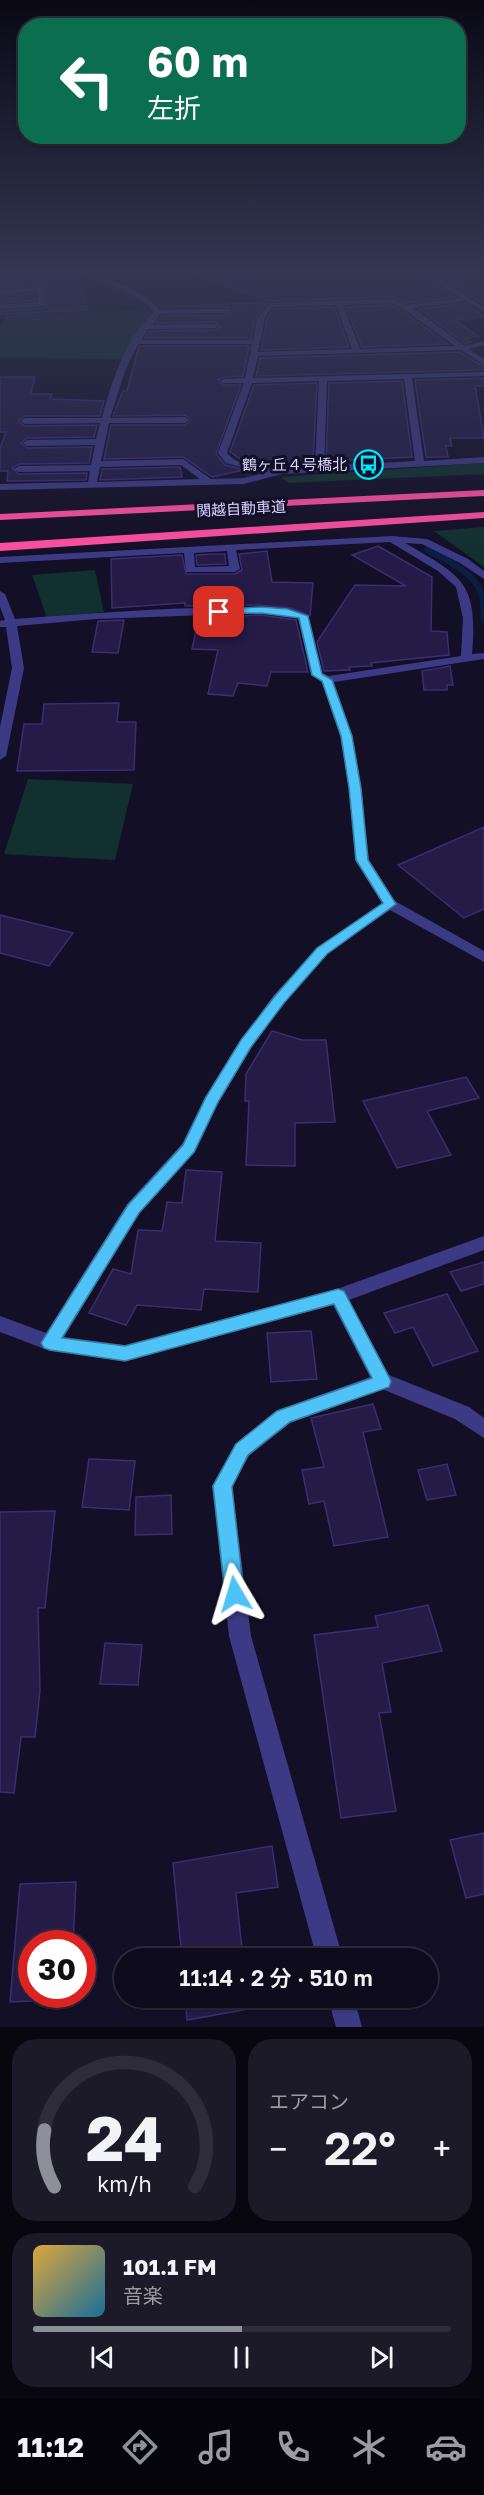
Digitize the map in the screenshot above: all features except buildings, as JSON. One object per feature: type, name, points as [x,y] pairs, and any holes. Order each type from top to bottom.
[{"type":"highway","points":[[0,505],[484,488]]},
{"type":"highway","name":"関越自動車道","points":[[0,517],[484,493]]},
{"type":"highway","name":"関越自動車道","points":[[0,534],[484,509]]},
{"type":"highway","points":[[0,547],[484,515]]},
{"type":"street","points":[[92,485],[115,390],[126,365]]},
{"type":"street","points":[[253,365],[222,453],[229,461],[274,473]]},
{"type":"street","points":[[224,381],[484,374]]},
{"type":"street","points":[[408,377],[420,463]]},
{"type":"street","points":[[319,469],[323,378]]},
{"type":"street","points":[[25,420],[185,420]]},
{"type":"street","points":[[27,443],[102,442]]},
{"type":"street","points":[[0,487],[244,481],[274,473],[319,469],[484,460]]},
{"type":"street","points":[[19,469],[183,462],[209,482]]},
{"type":"street","points":[[392,539],[455,579],[464,593],[466,660]]},
{"type":"street","points":[[0,560],[392,539],[424,540],[464,561],[484,576]]},
{"type":"street","points":[[189,550],[190,570],[235,569],[231,548]]},
{"type":"street","points":[[0,756],[18,668],[5,623],[1,595]]},
{"type":"street","points":[[5,623],[96,616],[261,610],[288,612],[303,616],[317,675],[327,680],[484,656]]},
{"type":"street","points":[[327,680],[346,736],[355,788],[362,860],[390,904],[484,957]]},
{"type":"street","points":[[50,1343],[133,1209],[189,1148],[211,1101],[228,1072],[279,999],[322,951],[390,904]]},
{"type":"street","points":[[0,1324],[50,1343],[125,1353],[338,1296],[484,1243]]},
{"type":"street","points":[[338,1296],[382,1381],[462,1413],[484,1429]]},
{"type":"street","points":[[327,1948],[240,1635],[222,1486],[242,1450],[283,1417],[382,1381]]},
{"type":"street","points":[[344,2008],[349,2027]]},
{"type":"green space","points":[[484,463],[484,474],[288,483],[281,477]]},
{"type":"green space","points":[[484,527],[484,567],[434,531]]},
{"type":"green space","points":[[95,570],[104,612],[47,618],[32,575]]},
{"type":"green space","points":[[28,779],[133,784],[115,860],[4,854]]},
{"type":"waterway","points":[[234,396],[245,365]]},
{"type":"waterway","points":[[215,453],[226,462]]},
{"type":"waterway","points":[[226,462],[249,474]]},
{"type":"waterway","points":[[427,550],[467,573],[473,580],[482,595],[484,619]]},
{"type":"place","name":"鶴ヶ丘４号橋北","points":[[368,464]]},
{"type":"route","points":[[219,612],[261,610],[288,612],[303,616],[317,675],[327,680],[346,736],[355,788],[362,860],[390,904],[322,951],[279,999],[246,1044],[211,1101],[189,1148],[133,1209],[50,1343],[125,1353],[248,1322],[338,1296],[382,1381],[283,1417],[242,1450],[222,1486],[235,1594]]}]
